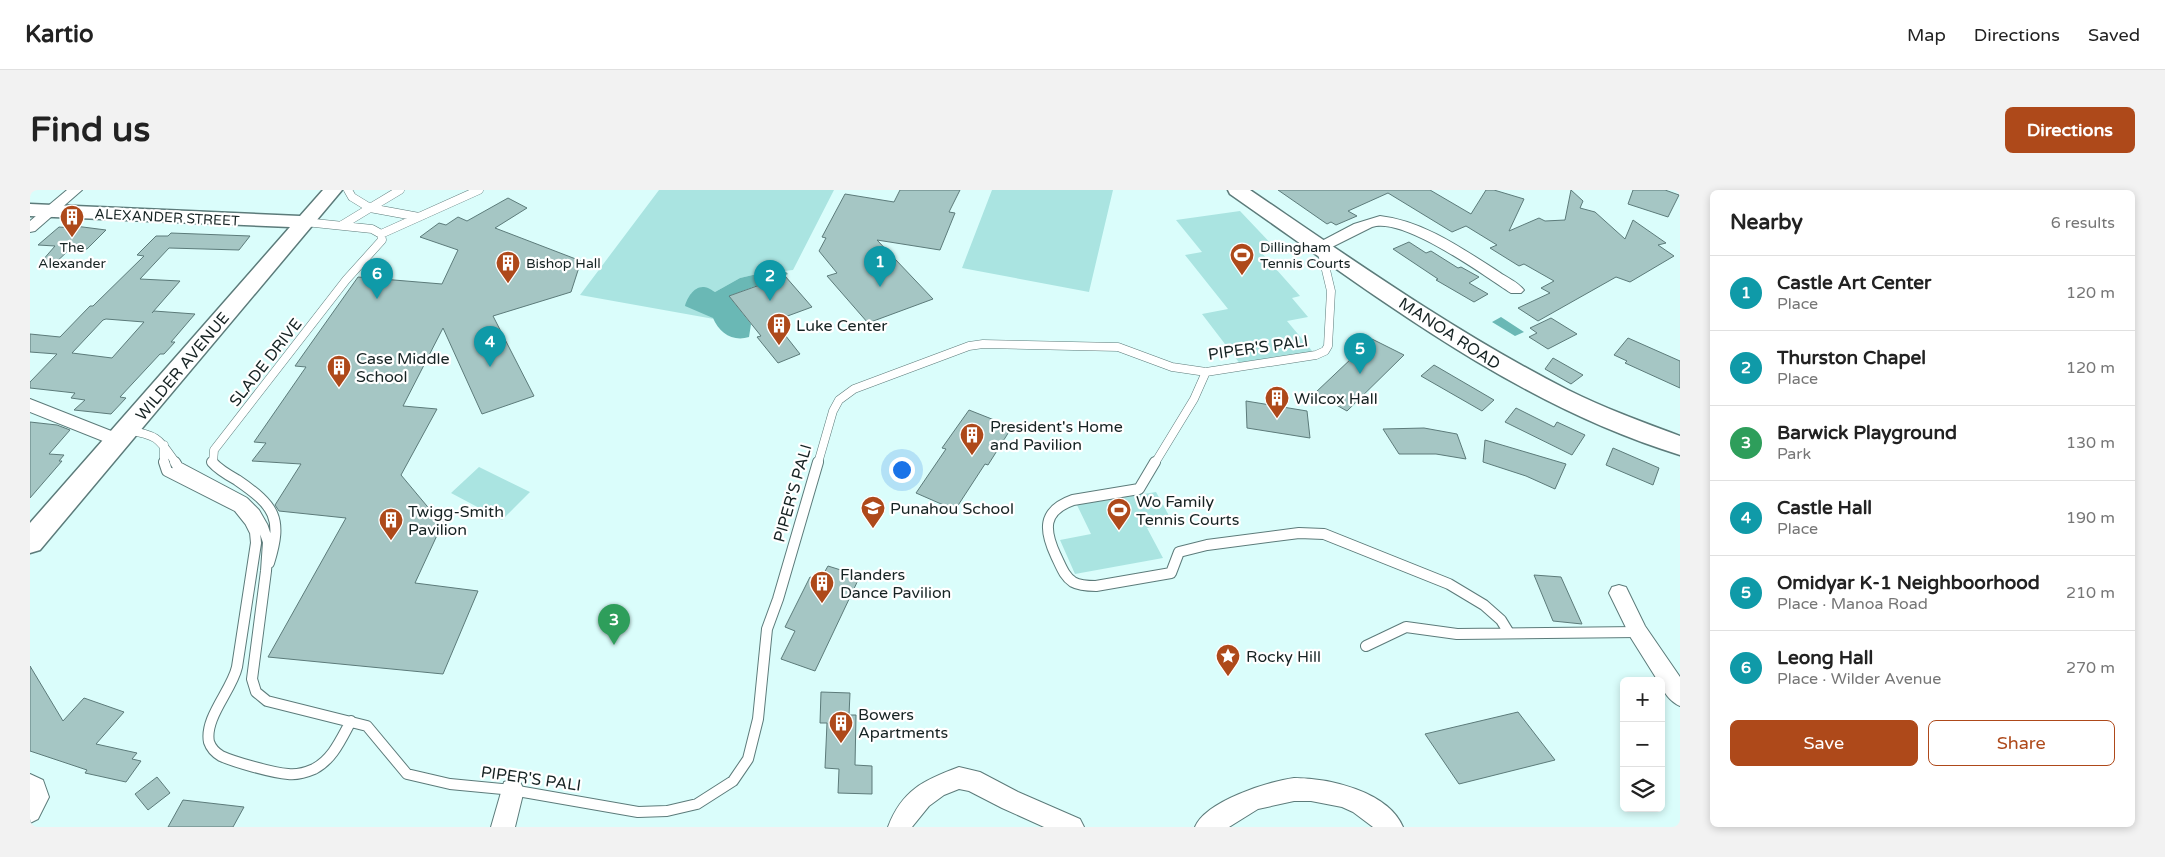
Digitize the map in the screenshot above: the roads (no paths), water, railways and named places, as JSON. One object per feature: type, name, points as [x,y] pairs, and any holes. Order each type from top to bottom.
[{"type":"main road","name":"MANOA ROAD","points":[[1237,190],[1445,332],[1508,370],[1581,406],[1680,446]]},
{"type":"main road","name":"ALEXANDER STREET","points":[[30,210],[305,222]]},
{"type":"street","points":[[30,228],[75,190]]},
{"type":"street","name":"WILDER AVENUE","points":[[30,542],[333,190]]},
{"type":"street","points":[[1321,247],[1374,222],[1394,222],[1448,247],[1516,290]]},
{"type":"street","points":[[30,405],[123,435]]},
{"type":"street","points":[[1619,593],[1638,632],[1680,696]]},
{"type":"street","points":[[900,827],[904,816],[921,798],[936,788],[959,778],[972,780],[1010,800],[1072,827]]},
{"type":"street","points":[[30,785],[35,788],[38,795],[30,811]]},
{"type":"street","points":[[1207,827],[1256,798],[1304,788],[1338,793],[1352,798],[1366,805],[1391,827]]},
{"type":"street","points":[[504,827],[512,790]]},
{"type":"lane","points":[[348,190],[352,197],[370,208],[419,217]]},
{"type":"lane","points":[[342,225],[400,190]]},
{"type":"lane","points":[[305,222],[372,229],[382,234],[479,190]]},
{"type":"lane","name":"SLADE DRIVE","points":[[266,571],[277,544],[276,525],[269,506],[254,490],[224,473],[212,463],[214,450],[346,280],[382,240],[382,234]]},
{"type":"lane","name":"PIPER'S PALI","points":[[123,435],[155,436],[164,445],[178,467],[244,502],[256,513],[268,542],[252,678],[256,692],[267,701],[366,726],[406,774],[450,784],[512,790],[638,812],[667,811],[697,804],[733,782],[748,759],[758,719],[767,628],[778,599],[833,411],[838,400],[848,392],[954,350],[983,344],[1118,347],[1136,352],[1172,367],[1206,372],[1313,356],[1325,351],[1328,346],[1332,291],[1321,247]]},
{"type":"lane","points":[[1206,372],[1194,399],[1139,489],[1070,501],[1057,507],[1049,519],[1046,531],[1049,543],[1066,578],[1078,584],[1092,587],[1171,573],[1179,552],[1207,545],[1299,533],[1324,534],[1449,584],[1502,620],[1509,633]]},
{"type":"lane","points":[[164,445],[164,464],[167,471],[238,507],[245,514],[255,532],[255,554],[238,660],[234,677],[209,728],[208,738],[211,746],[221,756],[288,774],[299,774],[316,768],[331,758],[351,721]]},
{"type":"lane","points":[[1366,646],[1406,627],[1457,634],[1638,632]]},
{"type":"place","name":"The Alexander","points":[[72,238]]},
{"type":"place","name":"Dillingham Tennis Courts","points":[[1242,276]]},
{"type":"place","name":"Bishop Hall","points":[[508,284]]},
{"type":"place","name":"Castle Art Center","points":[[880,287]]},
{"type":"place","name":"Leong Hall","points":[[377,299]]},
{"type":"place","name":"Thurston Chapel","points":[[770,301]]},
{"type":"place","name":"Luke Center","points":[[779,346]]},
{"type":"place","name":"Castle Hall","points":[[490,367]]},
{"type":"place","name":"Omidyar K-1 Neighboorhood","points":[[1360,374]]},
{"type":"place","name":"Case Middle School","points":[[339,388]]},
{"type":"place","name":"Wilcox Hall","points":[[1277,419]]},
{"type":"place","name":"President's Home and Pavilion","points":[[972,456]]},
{"type":"place","name":"Punahou School","points":[[873,529]]},
{"type":"place","name":"Wo Family Tennis Courts","points":[[1119,531]]},
{"type":"place","name":"Twigg-Smith Pavilion","points":[[391,541]]},
{"type":"place","name":"Flanders Dance Pavilion","points":[[822,604]]},
{"type":"place","name":"Barwick Playground","points":[[614,645]]},
{"type":"place","name":"Rocky Hill","points":[[1228,677]]},
{"type":"place","name":"Bowers Apartments","points":[[841,744]]}]
